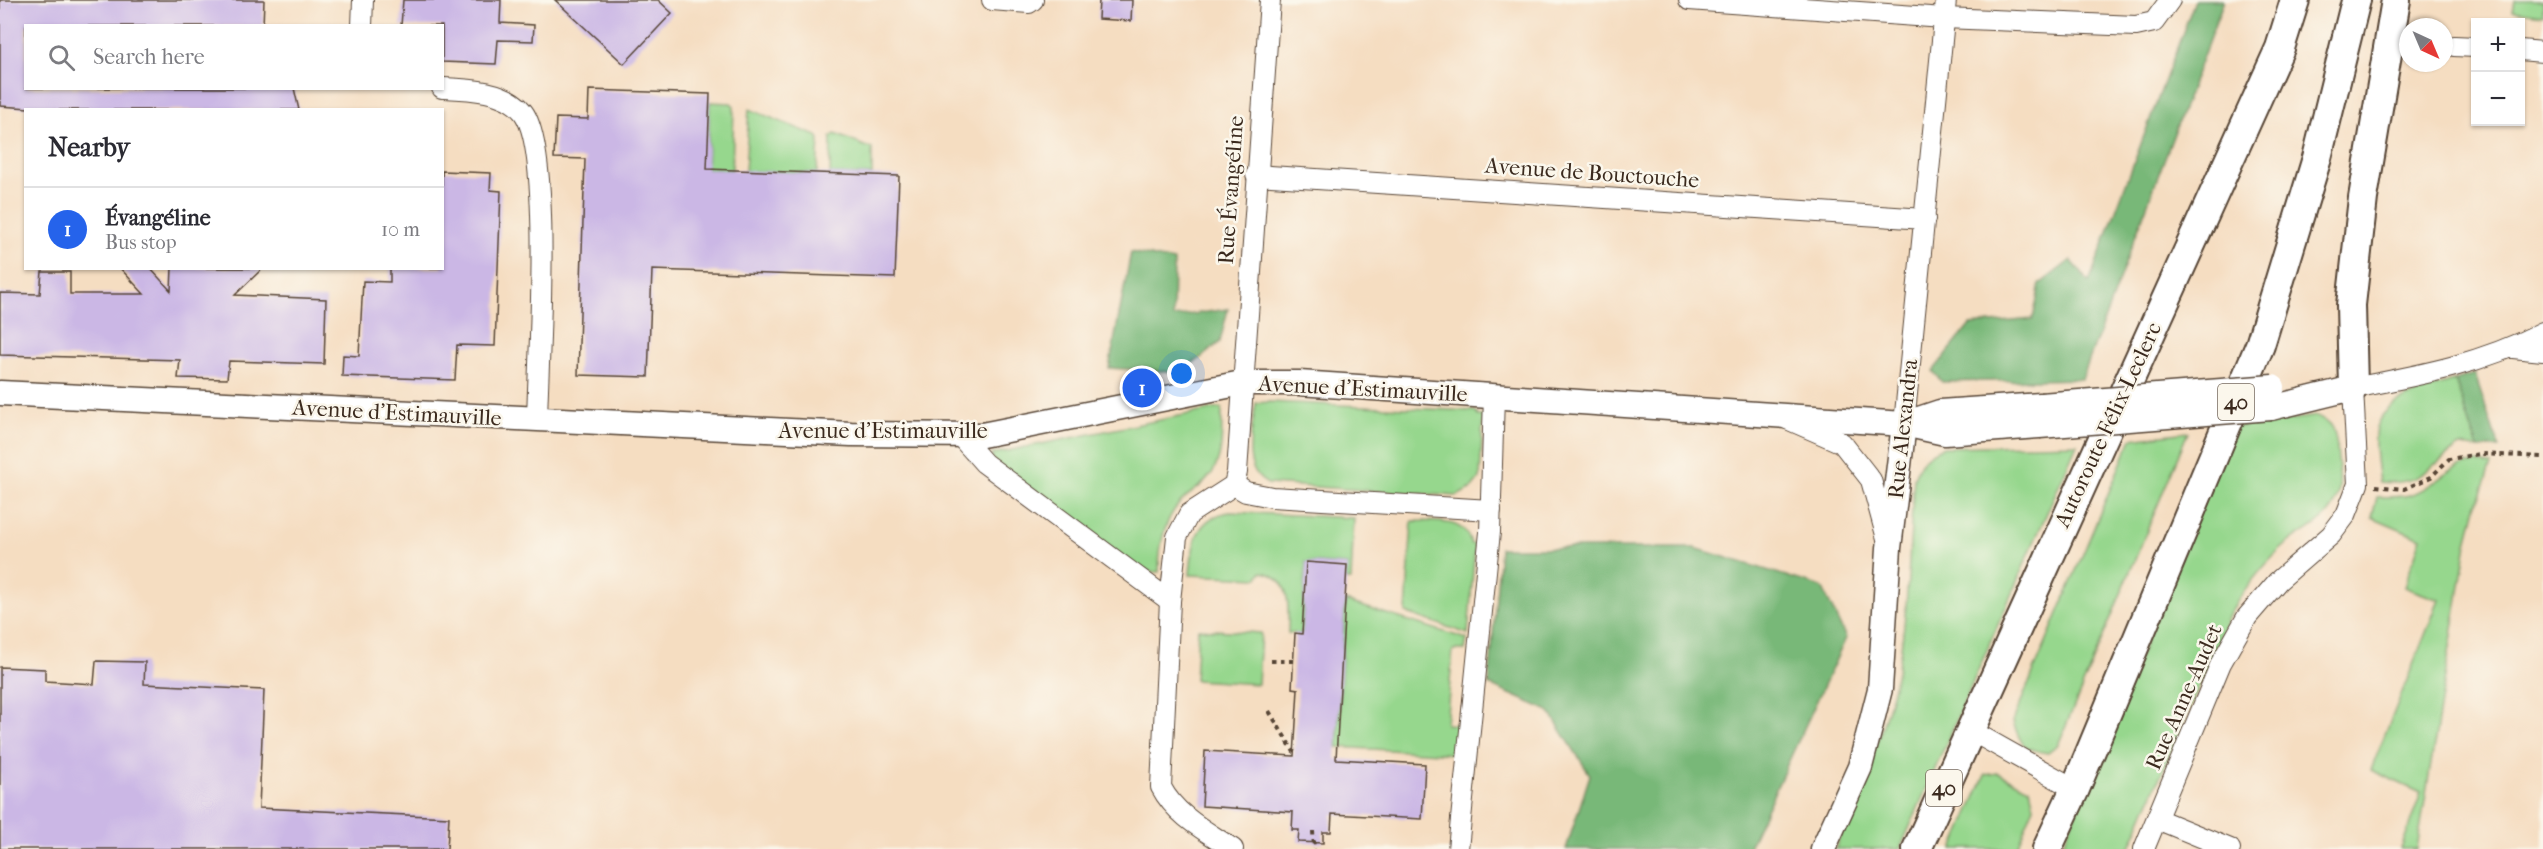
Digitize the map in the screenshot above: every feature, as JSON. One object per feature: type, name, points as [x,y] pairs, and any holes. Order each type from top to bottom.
[{"type":"highway","name":"Autoroute Félix-Leclerc","points":[[1917,849],[2280,48],[2295,0]]},
{"type":"highway","name":"40","points":[[2047,849],[2075,789],[2260,345],[2317,158],[2356,0]]},
{"type":"highway","points":[[2353,388],[2351,305],[2362,198],[2396,0]]},
{"type":"main road","name":"Avenue d'Estimauville","points":[[0,393],[537,420],[851,434],[960,436],[982,435],[1242,383],[1299,382],[1904,423],[1940,412],[2040,416],[2272,398],[2353,388]]},
{"type":"main road","name":"Rue Alexandra","points":[[1823,849],[1860,767],[1880,690],[1889,548],[1904,423]]},
{"type":"street","points":[[362,24],[363,0]]},
{"type":"street","points":[[992,0],[1031,1]]},
{"type":"street","name":"Rue Évangéline","points":[[1234,485],[1243,406],[1242,383],[1270,0]]},
{"type":"street","points":[[1689,0],[1945,9],[2136,26],[2154,22],[2170,0]]},
{"type":"street","name":"Rue Alexandra","points":[[1904,423],[1945,9]]},
{"type":"street","points":[[2454,46],[2471,47]]},
{"type":"street","points":[[2525,50],[2543,52]]},
{"type":"street","points":[[444,88],[483,90],[522,110],[529,122],[537,163],[542,232],[537,420]]},
{"type":"street","name":"Avenue de Bouctouche","points":[[1256,176],[1925,219]]},
{"type":"street","points":[[2353,388],[2455,368],[2513,348],[2543,332]]},
{"type":"street","points":[[2513,348],[2543,351]]},
{"type":"street","name":"Rue Anne-Audet","points":[[2144,849],[2221,663],[2247,617],[2278,581],[2331,535],[2346,515],[2358,484],[2353,388]]},
{"type":"street","points":[[1458,849],[1466,794],[1491,510],[1494,396]]},
{"type":"street","points":[[1776,414],[1842,443],[1871,480],[1889,548]]},
{"type":"street","points":[[960,436],[984,464],[1170,601]]},
{"type":"street","points":[[1233,849],[1182,815],[1169,803],[1161,787],[1170,601],[1177,537],[1190,514],[1234,485],[1246,492],[1272,496],[1491,510]]},
{"type":"street","points":[[1970,730],[2075,789]]},
{"type":"street","points":[[2157,819],[2230,849]]},
{"type":"path","points":[[2358,484],[2404,489],[2431,477],[2449,459],[2480,454],[2543,457]]},
{"type":"path","points":[[1271,661],[1293,662]]},
{"type":"path","points":[[1269,711],[1294,752]]},
{"type":"path","points":[[1313,831],[1314,849]]},
{"type":"green space","points":[[2195,0],[2224,0],[2082,379],[1942,382],[1933,371],[1970,325],[2033,319],[2040,284],[2071,260],[2089,282]]},
{"type":"green space","points":[[2515,0],[2543,0],[2543,15],[2513,11]]},
{"type":"green space","points":[[710,102],[731,103],[734,106],[732,170],[707,169]]},
{"type":"green space","points":[[749,109],[817,136],[819,139],[817,173],[745,171]]},
{"type":"green space","points":[[835,134],[872,149],[872,175],[830,174],[831,137]]},
{"type":"green space","points":[[1131,252],[1174,261],[1173,317],[1228,309],[1220,342],[1198,360],[1175,372],[1109,368]]},
{"type":"green space","points":[[2475,374],[2499,448],[2478,448],[2455,380]]},
{"type":"green space","points":[[2455,380],[2478,448],[2460,446],[2415,478],[2405,481],[2379,482],[2375,435],[2384,413],[2406,398]]},
{"type":"green space","points":[[1256,403],[1475,411],[1478,416],[1483,416],[1480,478],[1472,488],[1457,496],[1268,484],[1259,478],[1253,469],[1250,448]]},
{"type":"green space","points":[[1222,409],[1222,431],[1218,461],[1209,477],[1172,512],[1164,531],[1159,572],[1141,571],[992,461],[992,454]]},
{"type":"green space","points":[[2317,416],[2330,424],[2335,436],[2339,479],[2334,506],[2323,519],[2287,544],[2263,567],[2231,611],[2129,849],[2061,849],[2233,427]]},
{"type":"green space","points":[[2188,432],[2058,745],[2048,753],[2028,748],[2018,735],[2013,721],[2131,439]]},
{"type":"green space","points":[[2077,444],[1900,849],[1835,849],[1875,748],[1894,686],[1906,609],[1914,478],[1919,467],[1925,458],[1944,447]]},
{"type":"green space","points":[[2476,463],[2491,465],[2476,507],[2467,543],[2417,849],[2401,849],[2421,793],[2371,770],[2439,600],[2404,587],[2421,538],[2372,517],[2377,497],[2410,495],[2428,487],[2456,468]]},
{"type":"green space","points":[[1230,512],[1354,518],[1351,580],[1346,580],[1347,565],[1306,562],[1302,634],[1288,633],[1288,604],[1284,586],[1271,575],[1261,572],[1258,578],[1190,575],[1194,543],[1202,526],[1218,515]]},
{"type":"green space","points":[[1412,521],[1455,525],[1468,535],[1471,544],[1475,545],[1468,634],[1406,613]]},
{"type":"green space","points":[[1500,548],[1695,548],[1822,587],[1846,638],[1748,849],[1566,849],[1590,775],[1549,711],[1489,685]]},
{"type":"green space","points":[[1345,601],[1467,639],[1465,650],[1453,650],[1446,724],[1461,725],[1457,754],[1337,747]]},
{"type":"green space","points":[[1198,629],[1261,633],[1258,684],[1195,680]]},
{"type":"green space","points":[[1998,773],[2030,788],[2034,807],[2016,849],[1953,849],[1985,775]]},
{"type":"building","points":[[0,0],[264,0],[263,24],[24,24],[24,90],[294,90],[299,108],[30,108],[0,106]]},
{"type":"building","points":[[403,0],[501,0],[500,23],[534,25],[533,41],[498,40],[496,64],[444,62],[444,24],[401,24]]},
{"type":"building","points":[[555,0],[658,0],[672,13],[624,64]]},
{"type":"building","points":[[1099,0],[1132,0],[1131,21],[1098,19]]},
{"type":"building","points":[[589,90],[710,94],[707,169],[899,176],[895,278],[652,270],[648,377],[578,375],[585,159],[554,158],[556,118],[588,119]]},
{"type":"building","points":[[444,171],[491,173],[490,190],[501,191],[495,346],[457,345],[455,380],[342,376],[343,355],[359,356],[363,281],[390,282],[390,270],[444,270]]},
{"type":"building","points":[[122,270],[152,270],[171,291],[172,270],[261,270],[235,295],[326,299],[324,364],[229,361],[227,379],[178,378],[180,360],[0,355],[0,293],[40,294],[42,272],[70,272],[70,294],[144,294]]},
{"type":"building","points":[[1306,562],[1347,565],[1336,759],[1425,764],[1422,819],[1332,814],[1331,832],[1323,832],[1323,843],[1298,842],[1299,830],[1292,830],[1293,812],[1202,806],[1205,751],[1294,756],[1298,689],[1292,688],[1295,633],[1302,634]]},
{"type":"building","points":[[96,661],[145,662],[144,684],[264,690],[259,808],[449,817],[447,849],[0,849],[0,667],[45,669],[45,681],[94,684]]},
{"type":"place","name":"Évangéline","points":[[1142,388]]}]
